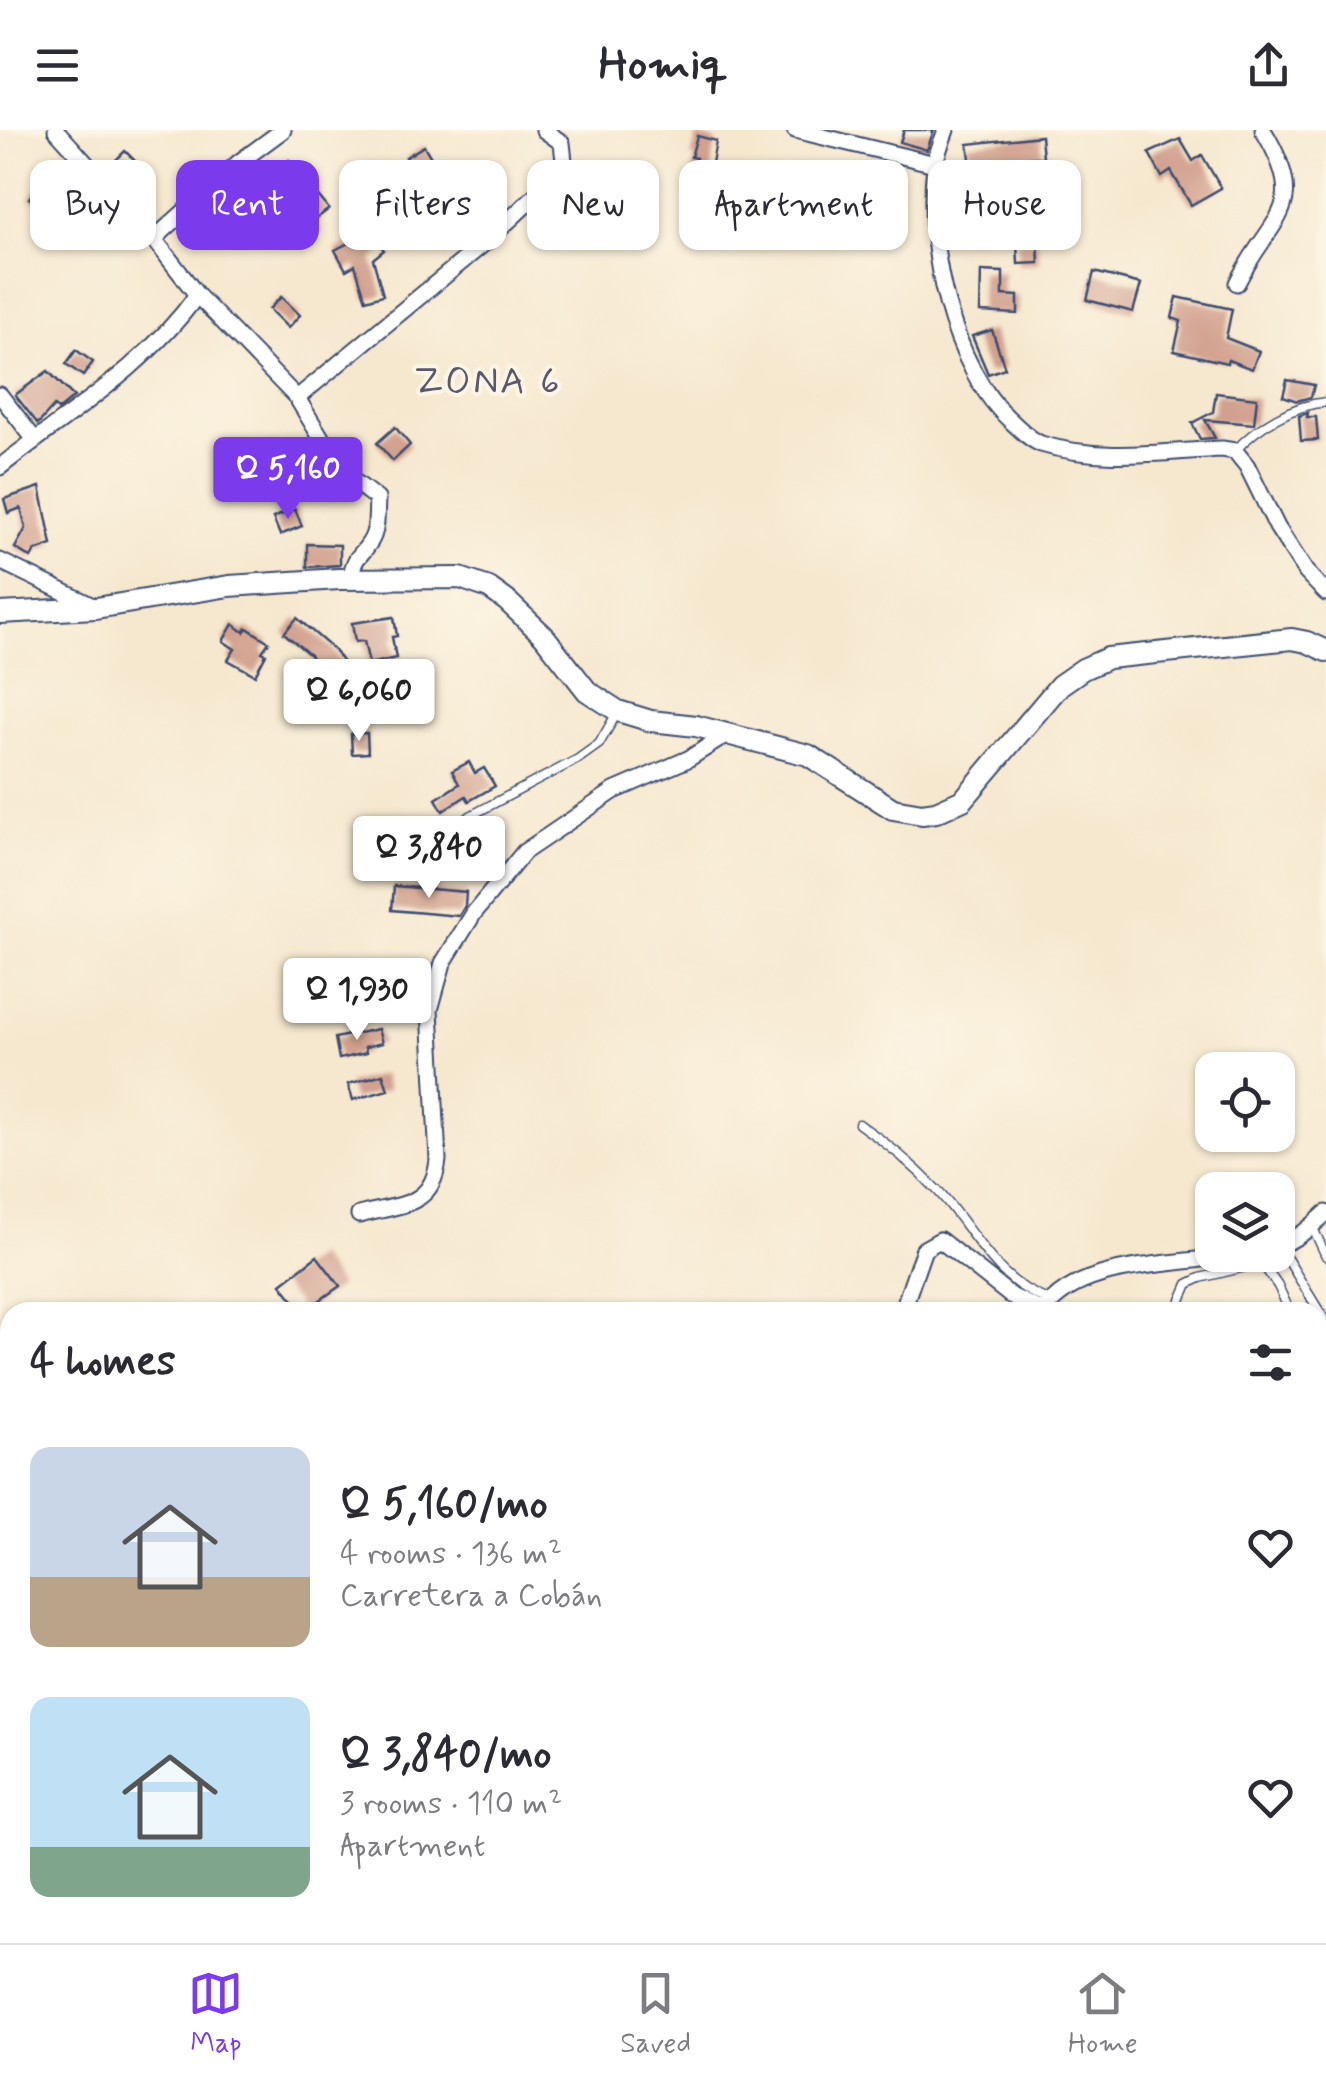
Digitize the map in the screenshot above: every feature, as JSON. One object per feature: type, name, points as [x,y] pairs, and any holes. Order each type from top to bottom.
[{"type":"street","points":[[56,130],[81,160]]},
{"type":"street","points":[[156,237],[238,163],[283,130]]},
{"type":"street","points":[[297,398],[487,241],[555,177],[564,160],[562,143],[544,130]]},
{"type":"street","points":[[796,130],[928,162]]},
{"type":"street","points":[[936,160],[946,130]]},
{"type":"street","points":[[1236,284],[1284,206],[1287,176],[1263,130]]},
{"type":"street","points":[[156,242],[198,296],[297,398],[342,472],[377,499],[370,541],[355,556],[350,578]]},
{"type":"street","points":[[939,250],[961,351],[993,405],[1036,443],[1096,456],[1235,451],[1247,466],[1277,527],[1306,572],[1326,593]]},
{"type":"street","points":[[0,468],[108,386],[173,329],[198,296]]},
{"type":"street","points":[[0,395],[35,440]]},
{"type":"street","points":[[0,560],[96,608]]},
{"type":"street","points":[[0,612],[96,608],[228,586],[350,578],[460,578],[489,588],[544,636],[586,691],[618,711],[651,721],[696,726],[808,756],[893,809],[922,814],[963,800],[1060,685],[1108,658],[1292,639],[1326,652]]},
{"type":"street","points":[[359,1215],[427,1195],[436,1182],[430,1010],[444,963],[474,913],[524,852],[614,791],[688,759],[728,734]]},
{"type":"street","points":[[1295,1238],[1322,1219]]},
{"type":"street","points":[[906,1302],[924,1250],[940,1240],[1011,1296],[1028,1302]]},
{"type":"street","points":[[1055,1302],[1088,1280],[1122,1268],[1195,1259]]},
{"type":"lane","points":[[1235,451],[1276,418],[1326,402]]},
{"type":"lane","points":[[422,869],[470,816],[538,782],[599,744],[618,711]]},
{"type":"lane","points":[[859,1124],[888,1144],[937,1190],[992,1264],[1039,1302]]},
{"type":"lane","points":[[1322,1219],[1326,1256]]},
{"type":"lane","points":[[1182,1302],[1188,1284],[1221,1272]]},
{"type":"lane","points":[[1268,1272],[1285,1302]]},
{"type":"lane","points":[[1295,1272],[1314,1302]]},
{"type":"building","points":[[904,130],[934,130],[927,150],[900,142]]},
{"type":"building","points":[[697,136],[716,141],[713,160],[691,157]]},
{"type":"building","points":[[1041,136],[1043,157],[970,160],[968,144]]},
{"type":"building","points":[[1180,139],[1193,161],[1202,155],[1221,188],[1191,205],[1171,171],[1162,177],[1149,153]]},
{"type":"building","points":[[424,146],[433,160],[408,160],[406,157]]},
{"type":"building","points":[[125,151],[134,160],[116,160]]},
{"type":"building","points":[[319,197],[329,209],[319,216]]},
{"type":"building","points":[[335,250],[384,250],[373,259],[383,295],[366,300],[355,265],[346,270]]},
{"type":"building","points":[[1017,250],[1038,250],[1039,263],[1018,264]]},
{"type":"building","points":[[981,271],[1003,272],[1003,295],[1018,296],[1018,314],[980,312]]},
{"type":"building","points":[[1094,272],[1141,284],[1133,312],[1087,300]]},
{"type":"building","points":[[281,297],[300,315],[288,328],[269,309]]},
{"type":"building","points":[[1177,297],[1232,309],[1226,338],[1259,351],[1252,369],[1228,360],[1227,363],[1174,351],[1181,321],[1172,318]]},
{"type":"building","points":[[992,330],[1005,368],[988,374],[972,336]]},
{"type":"building","points":[[76,350],[93,362],[83,376],[66,364]]},
{"type":"building","points":[[48,371],[74,397],[58,410],[54,406],[38,424],[15,395]]},
{"type":"building","points":[[1287,380],[1314,385],[1311,397],[1297,401],[1283,396]]},
{"type":"building","points":[[1216,393],[1257,398],[1254,424],[1205,420],[1215,438],[1200,439],[1192,423],[1213,412]]},
{"type":"building","points":[[1308,413],[1307,417],[1316,417],[1318,440],[1301,441],[1299,416]]},
{"type":"building","points":[[395,427],[410,445],[393,461],[377,443]]},
{"type":"building","points":[[40,487],[52,545],[35,551],[31,558],[15,548],[26,528],[21,508],[8,513],[4,499]]},
{"type":"building","points":[[295,509],[302,526],[280,535],[273,518]]},
{"type":"building","points":[[307,544],[340,545],[340,565],[307,567]]},
{"type":"building","points":[[394,617],[396,658],[369,664],[364,641],[355,642],[352,623]]},
{"type":"building","points":[[297,618],[333,649],[356,680],[337,693],[310,655],[284,633]]},
{"type":"building","points":[[233,624],[269,642],[255,675],[228,660],[235,649],[223,641]]},
{"type":"building","points":[[367,733],[368,753],[352,754],[351,734]]},
{"type":"building","points":[[469,762],[475,773],[484,768],[495,786],[469,801],[466,796],[443,811],[436,799],[459,784],[452,771]]},
{"type":"building","points":[[394,886],[466,892],[465,906],[459,916],[392,910]]},
{"type":"building","points":[[378,1029],[382,1043],[365,1047],[366,1053],[339,1059],[335,1038]]},
{"type":"building","points":[[383,1074],[388,1090],[353,1100],[348,1084]]},
{"type":"building","points":[[317,1256],[340,1286],[317,1302],[295,1302],[281,1284]]},
{"type":"district","name":"ZONA 6","points":[[488,380]]}]
